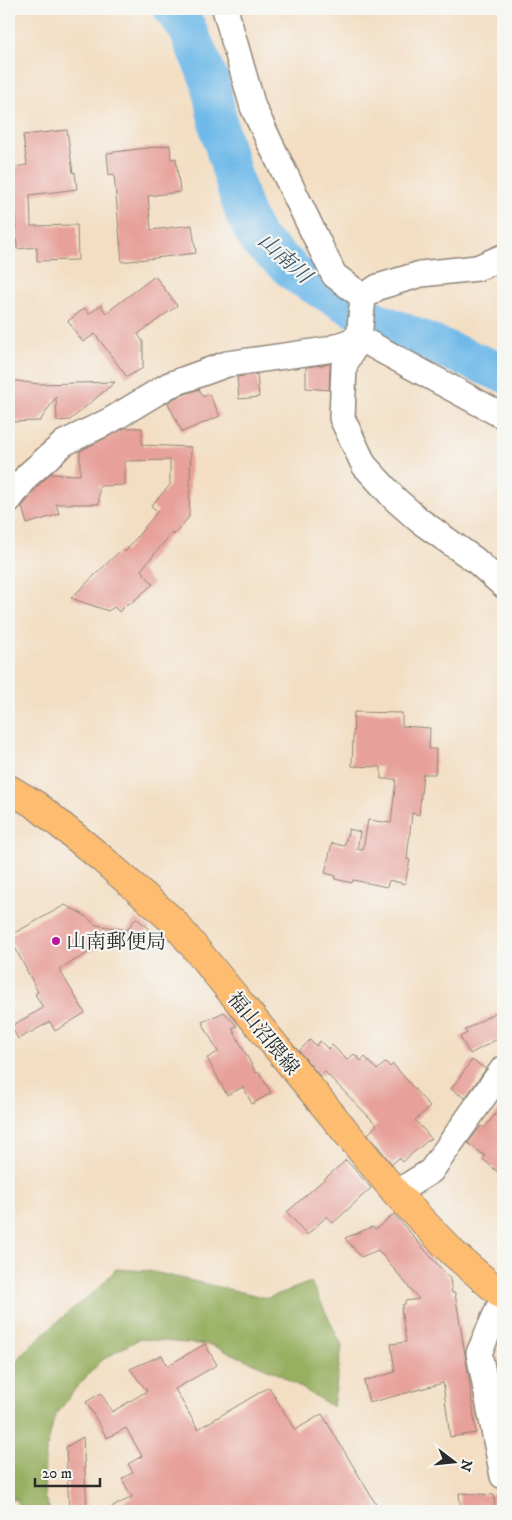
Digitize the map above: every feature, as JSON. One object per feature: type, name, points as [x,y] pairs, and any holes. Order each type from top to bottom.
[{"type":"main road","name":"福山沼隈線","points":[[9,789],[36,805],[174,921],[396,1193],[453,1253],[503,1297]]},
{"type":"street","points":[[225,9],[253,107],[270,143],[334,275],[363,297]]},
{"type":"street","points":[[363,297],[378,287],[421,274],[477,268],[503,257]]},
{"type":"street","points":[[363,297],[359,338],[344,366],[342,418],[364,465],[420,521],[475,560],[503,585]]},
{"type":"street","points":[[9,500],[28,475],[64,443],[111,420],[169,385],[227,364],[327,350],[359,338],[503,416]]},
{"type":"street","points":[[396,1193],[431,1171],[503,1069]]},
{"type":"street","points":[[503,1297],[479,1353],[503,1476]]},
{"type":"green space","points":[[116,1269],[149,1271],[268,1298],[311,1282],[342,1346],[333,1407],[277,1373],[211,1345],[139,1339],[102,1360],[75,1389],[54,1418],[45,1457],[44,1497],[51,1511],[18,1511],[17,1499],[9,1500],[9,1370],[28,1348],[72,1309],[97,1290]]},
{"type":"building","points":[[67,130],[77,189],[30,195],[31,226],[77,225],[78,260],[37,261],[37,247],[17,249],[14,195],[9,196],[9,168],[27,165],[23,135]]},
{"type":"building","points":[[170,145],[171,159],[176,158],[180,192],[148,196],[151,230],[192,225],[196,253],[122,262],[114,174],[109,175],[107,153]]},
{"type":"building","points":[[155,276],[177,306],[138,334],[143,342],[143,368],[127,377],[95,334],[83,342],[68,321],[85,308],[89,314],[101,305],[106,313]]},
{"type":"building","points":[[330,364],[329,390],[306,388],[306,367]]},
{"type":"building","points":[[257,374],[259,397],[239,399],[237,377]]},
{"type":"building","points":[[9,380],[39,384],[115,382],[70,420],[57,421],[56,397],[40,421],[9,422]]},
{"type":"building","points":[[199,389],[203,397],[209,394],[220,416],[182,432],[168,403],[175,398]]},
{"type":"building","points":[[125,428],[142,428],[142,445],[191,447],[189,517],[174,535],[172,533],[141,570],[153,584],[119,612],[114,607],[108,611],[71,598],[122,549],[125,552],[158,511],[151,506],[170,485],[170,460],[125,461],[125,485],[99,486],[99,504],[56,504],[59,514],[27,524],[22,507],[50,474],[80,475],[80,451]]},
{"type":"building","points":[[354,712],[402,713],[402,726],[430,728],[429,749],[436,749],[435,774],[423,774],[419,815],[412,813],[407,859],[410,860],[405,884],[389,880],[387,887],[353,880],[352,883],[335,879],[336,876],[325,873],[332,843],[344,846],[349,829],[360,832],[357,849],[363,850],[368,820],[391,823],[396,779],[381,779],[381,767],[352,766]]},
{"type":"building","points":[[65,905],[84,915],[96,925],[127,930],[136,918],[149,928],[139,942],[126,932],[59,969],[85,1013],[55,1031],[50,1022],[18,1039],[11,1026],[43,1008],[35,994],[38,992],[9,936]]},
{"type":"building","points":[[224,1012],[237,1026],[232,1028],[256,1073],[259,1072],[271,1093],[252,1104],[243,1087],[227,1095],[207,1058],[218,1052],[202,1022]]},
{"type":"building","points":[[496,1012],[503,1025],[503,1036],[470,1054],[460,1037],[467,1033],[465,1030]]},
{"type":"building","points":[[310,1040],[316,1046],[320,1041],[328,1049],[332,1045],[347,1060],[354,1054],[361,1061],[365,1057],[377,1070],[386,1062],[390,1067],[393,1064],[430,1107],[415,1120],[431,1138],[402,1162],[399,1158],[392,1164],[368,1134],[377,1125],[325,1072],[320,1076],[299,1051]]},
{"type":"building","points":[[472,1060],[486,1069],[465,1098],[451,1089]]},
{"type":"building","points":[[503,1105],[503,1177],[483,1159],[485,1156],[468,1143],[481,1126],[484,1128]]},
{"type":"building","points":[[346,1160],[371,1188],[333,1223],[327,1216],[307,1235],[287,1212]]},
{"type":"building","points":[[394,1214],[450,1279],[452,1293],[455,1293],[476,1433],[450,1437],[443,1383],[369,1403],[364,1381],[395,1372],[391,1344],[406,1342],[401,1308],[403,1308],[402,1305],[405,1304],[405,1301],[419,1299],[378,1250],[361,1257],[345,1238],[372,1227],[376,1229]]},
{"type":"building","points":[[205,1344],[217,1365],[175,1389],[198,1429],[269,1387],[295,1430],[322,1414],[380,1511],[105,1511],[132,1497],[122,1479],[133,1472],[128,1464],[142,1456],[126,1428],[107,1438],[86,1402],[101,1393],[112,1412],[147,1391],[130,1369],[162,1355],[167,1366]]},
{"type":"building","points":[[83,1437],[87,1511],[69,1511],[66,1447]]},
{"type":"building","points":[[459,1493],[494,1495],[495,1511],[461,1511]]},
{"type":"waterway","name":"山南川","points":[[173,9],[187,28],[210,81],[220,133],[239,197],[246,217],[258,240],[299,276],[376,321],[503,373]]},
{"type":"place","name":"山南郵便局","points":[[56,941]]}]
